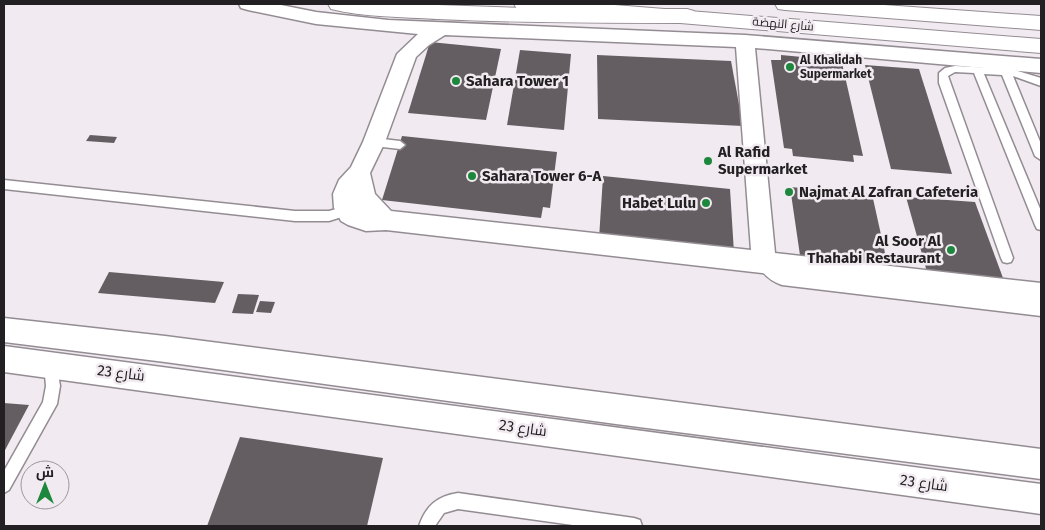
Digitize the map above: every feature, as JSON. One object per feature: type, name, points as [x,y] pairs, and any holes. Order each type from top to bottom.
[{"type":"main road","points":[[338,4],[476,14],[583,17],[687,16]]},
{"type":"main road","name":"شارع النهضة","points":[[524,4],[1041,46]]},
{"type":"main road","name":"شارع النهضة","points":[[785,4],[1041,23]]},
{"type":"main road","points":[[926,14],[997,4]]},
{"type":"main road","points":[[1002,67],[1041,53]]},
{"type":"street","points":[[248,4],[316,18],[388,26],[746,41],[1002,67],[1041,66]]},
{"type":"street","points":[[388,26],[400,39],[407,54]]},
{"type":"street","points":[[440,28],[422,40],[407,54],[374,142],[360,173],[346,186],[343,195],[344,203],[347,211],[355,218],[366,221],[386,220],[1041,294]]},
{"type":"street","points":[[746,41],[764,264]]},
{"type":"street","points":[[360,173],[365,199],[370,207],[386,220]]},
{"type":"street","name":"شارع 23","points":[[4,330],[165,349],[616,410],[1041,464]]},
{"type":"street","name":"شارع 23","points":[[4,359],[1041,499]]},
{"type":"lane","points":[[1002,67],[1041,156]]},
{"type":"lane","points":[[1008,258],[943,75],[950,70],[978,71],[1002,67],[1041,82]]},
{"type":"lane","points":[[978,71],[1041,225]]},
{"type":"lane","points":[[374,142],[400,145]]},
{"type":"lane","points":[[4,184],[295,216],[329,216],[347,211]]},
{"type":"lane","points":[[764,264],[771,273],[782,279],[1041,310]]},
{"type":"lane","points":[[4,485],[50,404],[53,386],[51,364]]},
{"type":"lane","points":[[427,526],[432,514],[439,506],[448,502],[458,501],[634,526]]},
{"type":"building","name":"Sahara Tower 1","points":[[430,42],[501,49],[486,120],[408,113]]},
{"type":"building","points":[[520,50],[571,54],[564,130],[507,125]]},
{"type":"building","points":[[597,55],[731,61],[743,126],[598,119]]},
{"type":"building","points":[[781,55],[834,60],[835,62],[842,63],[863,156],[853,155],[854,162],[793,156],[792,149],[784,148],[771,60],[781,60]]},
{"type":"building","points":[[865,65],[919,69],[952,174],[891,169]]},
{"type":"building","points":[[90,135],[117,137],[114,143],[86,141]]},
{"type":"building","name":"Sahara Tower 6-A","points":[[402,136],[557,152],[550,208],[543,207],[541,218],[382,200]]},
{"type":"building","points":[[603,176],[730,189],[734,253],[599,239]]},
{"type":"building","points":[[790,187],[872,194],[889,271],[801,262]]},
{"type":"building","points":[[906,197],[975,202],[1003,278],[927,272]]},
{"type":"building","points":[[109,272],[224,282],[215,303],[98,293]]},
{"type":"building","points":[[238,294],[259,295],[253,314],[232,313]]},
{"type":"building","points":[[260,301],[275,302],[271,313],[256,312]]},
{"type":"building","points":[[4,403],[29,405],[4,452]]},
{"type":"building","points":[[240,437],[383,458],[367,526],[207,526]]},
{"type":"place","name":"Al Khalidah Supermarket","points":[[790,67]]},
{"type":"place","name":"Sahara Tower 1","points":[[456,81]]},
{"type":"place","name":"Al Rafid Supermarket","points":[[708,161]]},
{"type":"place","name":"Sahara Tower 6-A","points":[[472,176]]},
{"type":"place","name":"Najmat Al Zafran Cafeteria","points":[[789,192]]},
{"type":"place","name":"Habet Lulu","points":[[706,203]]},
{"type":"place","name":"Al Soor Al Thahabi Restaurant","points":[[951,250]]}]
